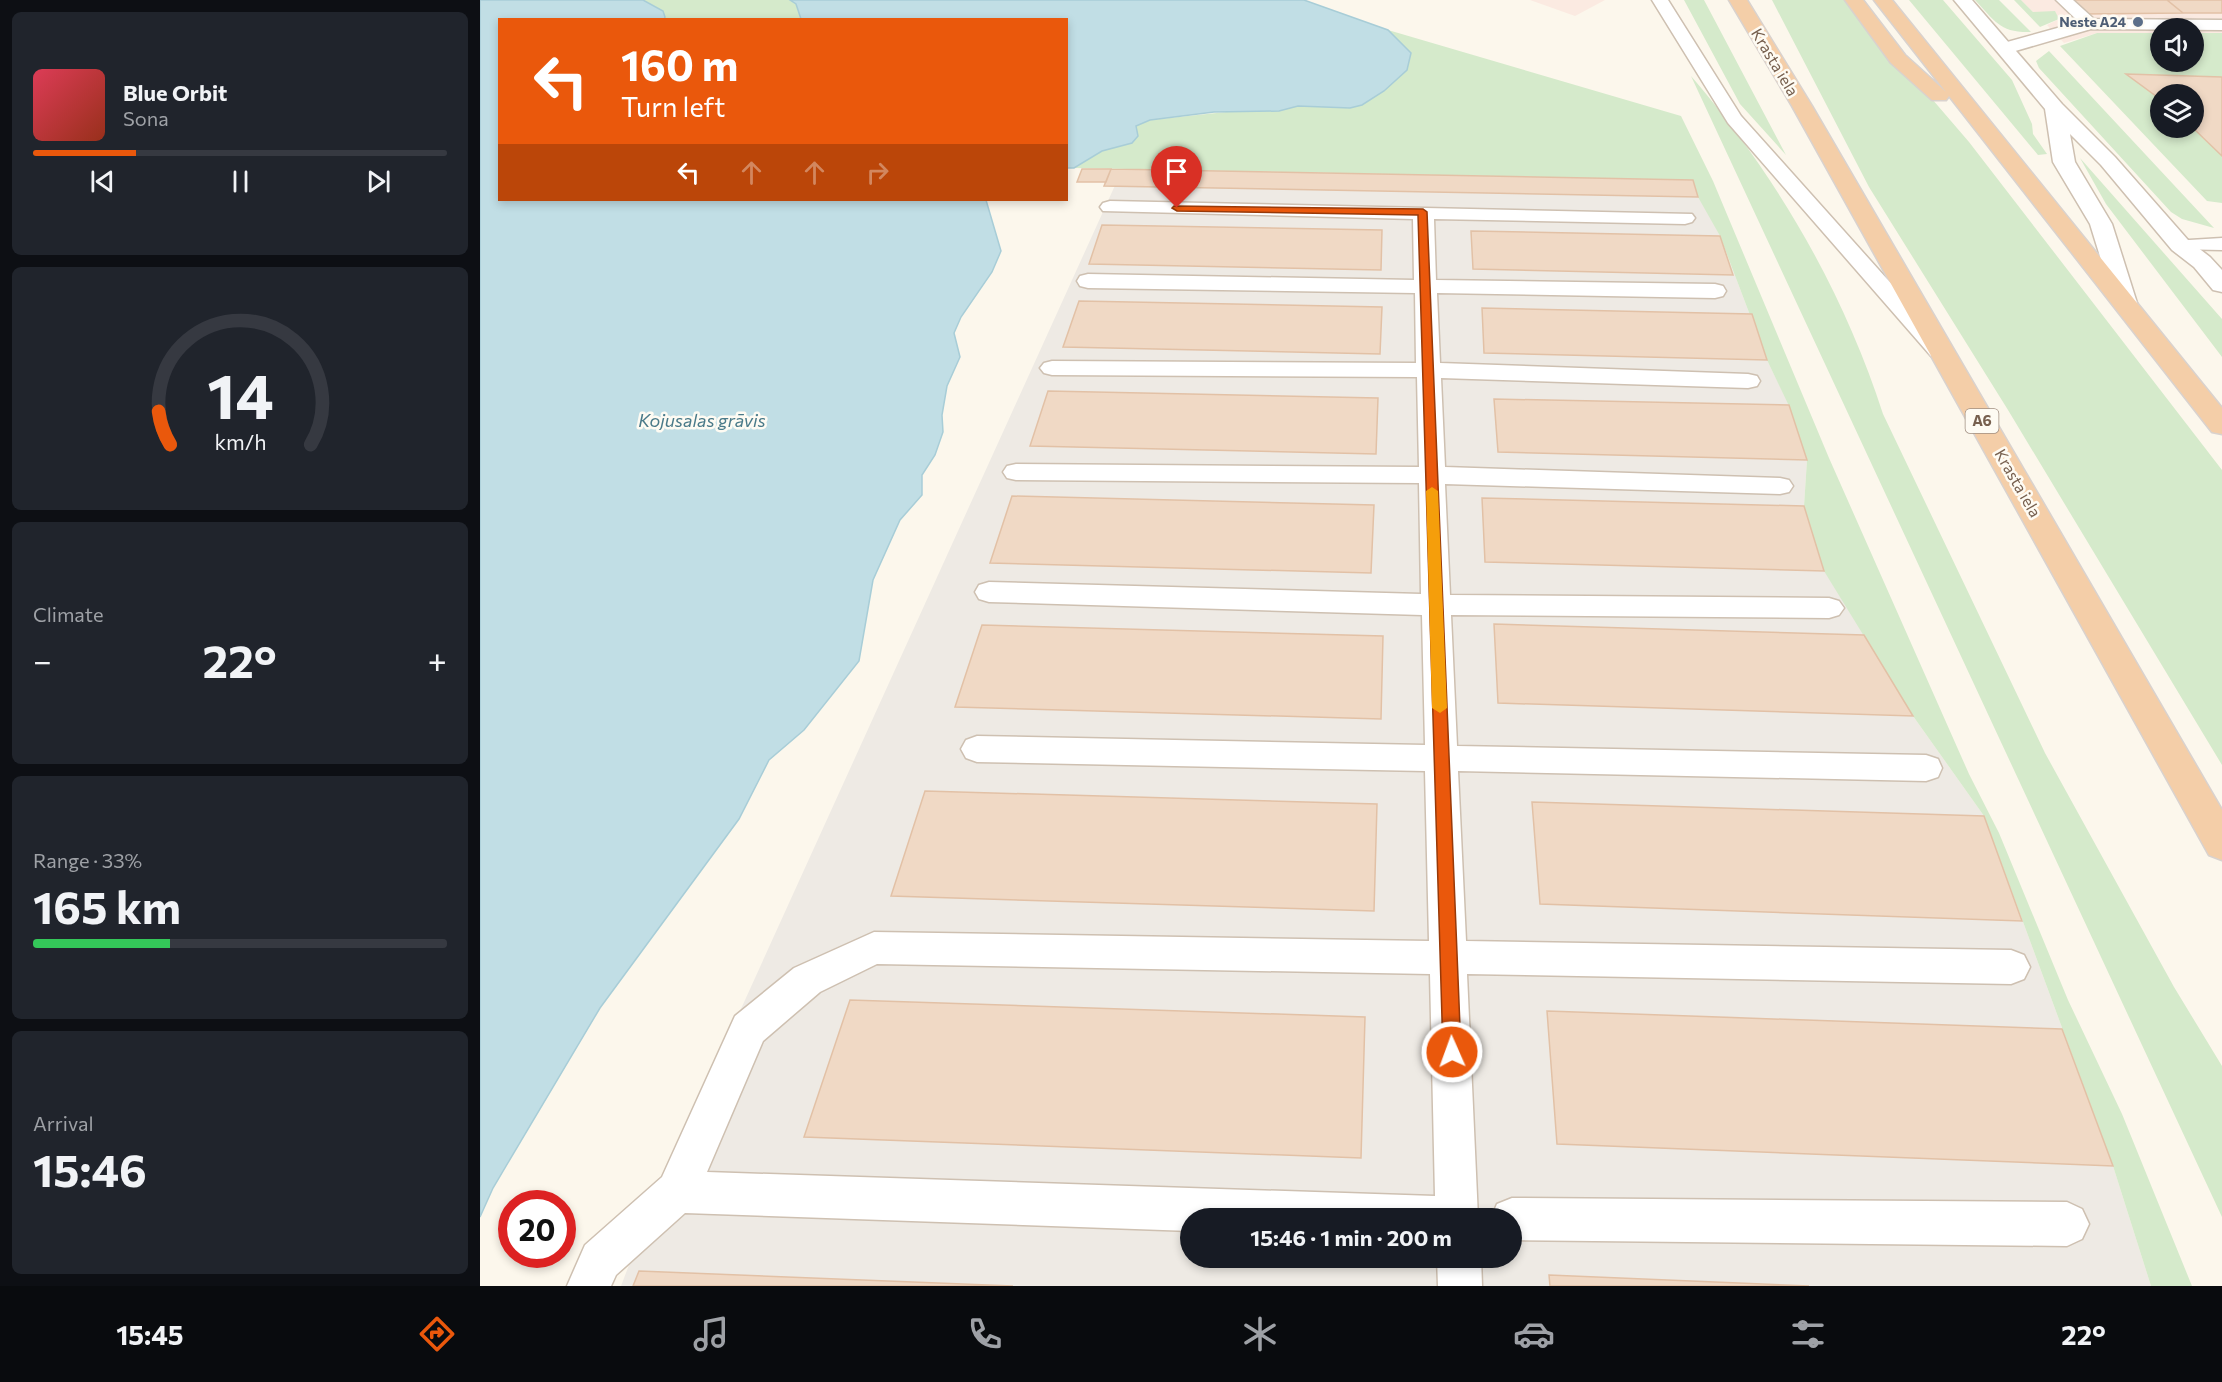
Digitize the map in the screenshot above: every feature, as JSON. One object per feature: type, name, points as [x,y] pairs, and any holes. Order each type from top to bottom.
[{"type":"highway","name":"Krasta iela","points":[[1738,0],[1802,106],[2222,843]]},
{"type":"highway","points":[[1854,0],[1898,59],[1947,103],[1993,138]]},
{"type":"highway","points":[[1883,0],[2222,426]]},
{"type":"highway","points":[[1783,39],[1794,58],[1802,106]]},
{"type":"street","points":[[1963,0],[2055,108],[2108,162],[2180,245],[2202,262],[2222,285]]},
{"type":"street","points":[[2055,108],[2064,162],[2101,224],[2125,303]]},
{"type":"lane","points":[[2064,0],[2090,24]]},
{"type":"lane","points":[[1659,1],[1748,137],[1948,361]]},
{"type":"lane","points":[[2006,48],[2090,24],[2222,25]]},
{"type":"lane","points":[[1110,207],[1685,218]]},
{"type":"lane","points":[[1423,212],[1457,1208]]},
{"type":"lane","points":[[2180,245],[2222,244]]},
{"type":"lane","points":[[1088,281],[1715,291]]},
{"type":"lane","points":[[1052,368],[1428,370],[1749,381]]},
{"type":"lane","points":[[1016,472],[1432,475],[1780,486]]},
{"type":"lane","points":[[989,592],[1436,605],[1829,608]]},
{"type":"lane","points":[[977,749],[1441,756],[1926,768]]},
{"type":"lane","points":[[589,1286],[600,1260],[678,1192],[749,1029],[807,980],[874,948],[2011,967]]},
{"type":"lane","points":[[678,1192],[1180,1209]]},
{"type":"lane","points":[[1522,1219],[2067,1224]]},
{"type":"lane","points":[[1459,1268],[1460,1286]]},
{"type":"shaded area","points":[[1530,0],[1605,0],[1575,16]]},
{"type":"shaded area","name":"Neste A24","points":[[2021,0],[2222,0],[2222,33],[2204,33],[2204,18],[2150,18],[2150,33],[2097,33],[2064,43],[2047,25],[2059,19],[2033,12]]},
{"type":"shaded area","points":[[1122,170],[1693,180],[1720,236],[1767,360],[1789,405],[1807,460],[1804,506],[1864,635],[1913,716],[1984,816],[2113,1166],[2151,1286],[621,1286],[651,1207]]},
{"type":"green space","points":[[643,0],[790,0],[796,3],[801,18],[664,18],[663,11]]},
{"type":"green space","points":[[1684,0],[1704,0],[1786,155],[1740,104]]},
{"type":"green space","points":[[1772,0],[1847,0],[1969,142],[2222,470],[2222,765],[2008,410],[1869,187]]},
{"type":"green space","points":[[1909,0],[1943,0],[2012,80],[2032,124],[2033,134],[2047,154],[2038,155]]},
{"type":"green space","points":[[1975,0],[1999,0],[2031,32],[2005,28],[1993,20]]},
{"type":"green space","points":[[2014,0],[2021,0],[2033,12],[2055,11],[2059,19],[2040,27]]},
{"type":"green space","points":[[1388,30],[1681,116],[1713,181],[1829,458],[1969,774],[1999,833],[2068,1000],[2122,1114],[2192,1286],[2151,1286],[2113,1166],[1984,816],[1913,716],[1824,571],[1804,506],[1807,460],[1789,406],[1767,360],[1720,236],[1698,197],[1693,180],[1074,168],[1102,151],[1132,143],[1136,126],[1150,120],[1245,110],[1279,111],[1298,106],[1350,108],[1411,53]]},
{"type":"green space","points":[[2097,33],[2150,33],[2150,72],[2204,72],[2204,33],[2222,33],[2222,77],[2127,74],[2150,91],[2150,138],[2203,138],[2222,156],[2222,203],[2207,201],[2060,46]]},
{"type":"green space","points":[[2049,51],[2214,228],[2182,219],[2171,212],[2039,68],[2036,61]]},
{"type":"green space","points":[[1691,76],[1751,153],[1804,236],[1848,323],[1883,414],[2045,753],[2174,987],[2222,1066],[2222,1217]]},
{"type":"green space","points":[[2080,158],[2222,319],[2222,357],[2106,204]]},
{"type":"water","name":"Kojusalas grāvis","points":[[480,0],[643,0],[663,11],[665,18],[498,18],[498,201],[986,201],[1001,251],[992,272],[961,317],[954,333],[960,357],[947,386],[942,415],[943,432],[935,455],[922,475],[922,495],[900,520],[873,580],[859,661],[804,730],[769,760],[739,819],[600,1008],[493,1188],[480,1217]]},
{"type":"water","points":[[790,0],[1304,0],[1388,30],[1411,53],[1407,70],[1384,91],[1362,105],[1350,108],[1298,106],[1279,111],[1214,112],[1150,120],[1136,126],[1138,136],[1132,143],[1102,151],[1074,168],[1068,168],[1068,18],[801,18],[796,4]]},
{"type":"building","points":[[2069,0],[2167,0],[2183,13],[2084,14]]},
{"type":"building","points":[[2167,0],[2222,0],[2222,13],[2183,13]]},
{"type":"building","points":[[2126,74],[2222,77],[2222,156],[2203,138],[2204,84],[2150,84],[2150,92]]},
{"type":"building","points":[[1082,169],[1111,169],[1106,182],[1077,182]]},
{"type":"building","points":[[1111,169],[1693,180],[1698,197],[1104,186]]},
{"type":"building","points":[[1102,225],[1382,230],[1381,270],[1089,264]]},
{"type":"building","points":[[1471,231],[1720,236],[1733,275],[1473,269]]},
{"type":"building","points":[[1079,301],[1382,307],[1380,354],[1063,347]]},
{"type":"building","points":[[1482,308],[1752,314],[1767,360],[1484,353]]},
{"type":"building","points":[[1048,391],[1378,398],[1376,454],[1030,446]]},
{"type":"building","points":[[1494,399],[1789,405],[1807,460],[1498,452]]},
{"type":"building","points":[[1012,496],[1374,505],[1371,573],[990,563]]},
{"type":"building","points":[[1482,498],[1804,506],[1824,571],[1485,562]]},
{"type":"building","points":[[1494,624],[1864,635],[1913,716],[1498,703]]},
{"type":"building","points":[[982,625],[1383,636],[1381,719],[955,707]]},
{"type":"building","points":[[925,791],[1377,804],[1374,911],[891,896]]},
{"type":"building","points":[[1532,802],[1984,816],[2022,921],[1540,904]]},
{"type":"building","points":[[850,1000],[1365,1017],[1361,1158],[804,1137]]},
{"type":"building","points":[[1547,1011],[2062,1029],[2113,1166],[1557,1144]]},
{"type":"building","points":[[639,1271],[1013,1286],[633,1286]]},
{"type":"building","points":[[1549,1275],[1809,1286],[1550,1286]]},
{"type":"slow traffic","points":[[1432,491],[1440,708]]},
{"type":"place","name":"Neste A24","points":[[2138,22]]},
{"type":"route","points":[[1177,208],[1423,212],[1452,1052]]}]
